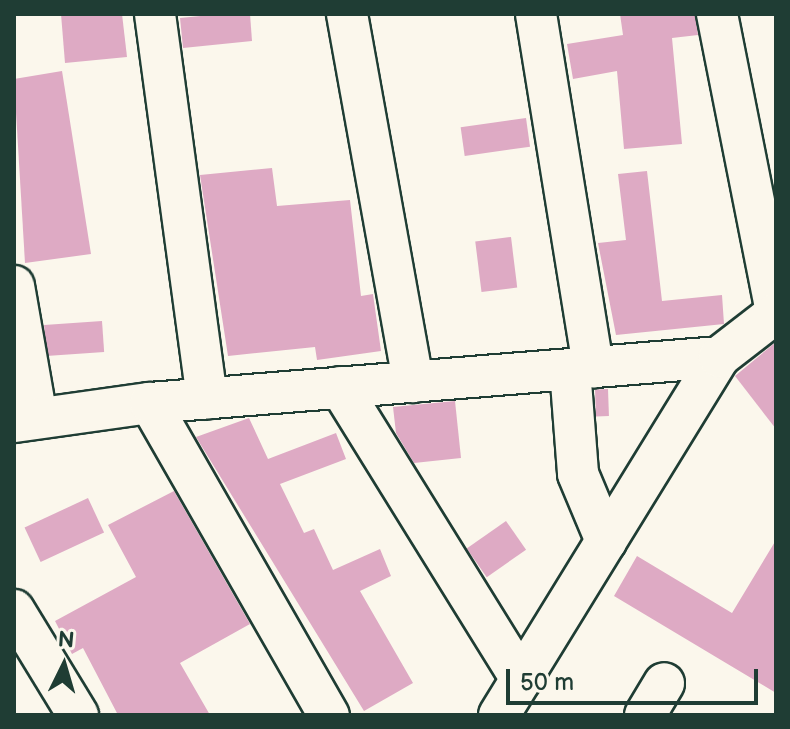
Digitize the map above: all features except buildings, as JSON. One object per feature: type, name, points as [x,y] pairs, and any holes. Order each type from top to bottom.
[{"type":"street","points":[[155,14],[207,399]]},
{"type":"street","points":[[347,14],[413,382]]},
{"type":"street","points":[[536,14],[582,368],[578,474],[606,541]]},
{"type":"street","points":[[499,715],[719,357],[776,312],[717,14]]},
{"type":"street","points":[[14,286],[26,420],[150,403],[719,357]]},
{"type":"street","points":[[340,387],[521,679]]},
{"type":"street","points":[[150,403],[329,715]]},
{"type":"street","points":[[14,610],[78,715]]}]
